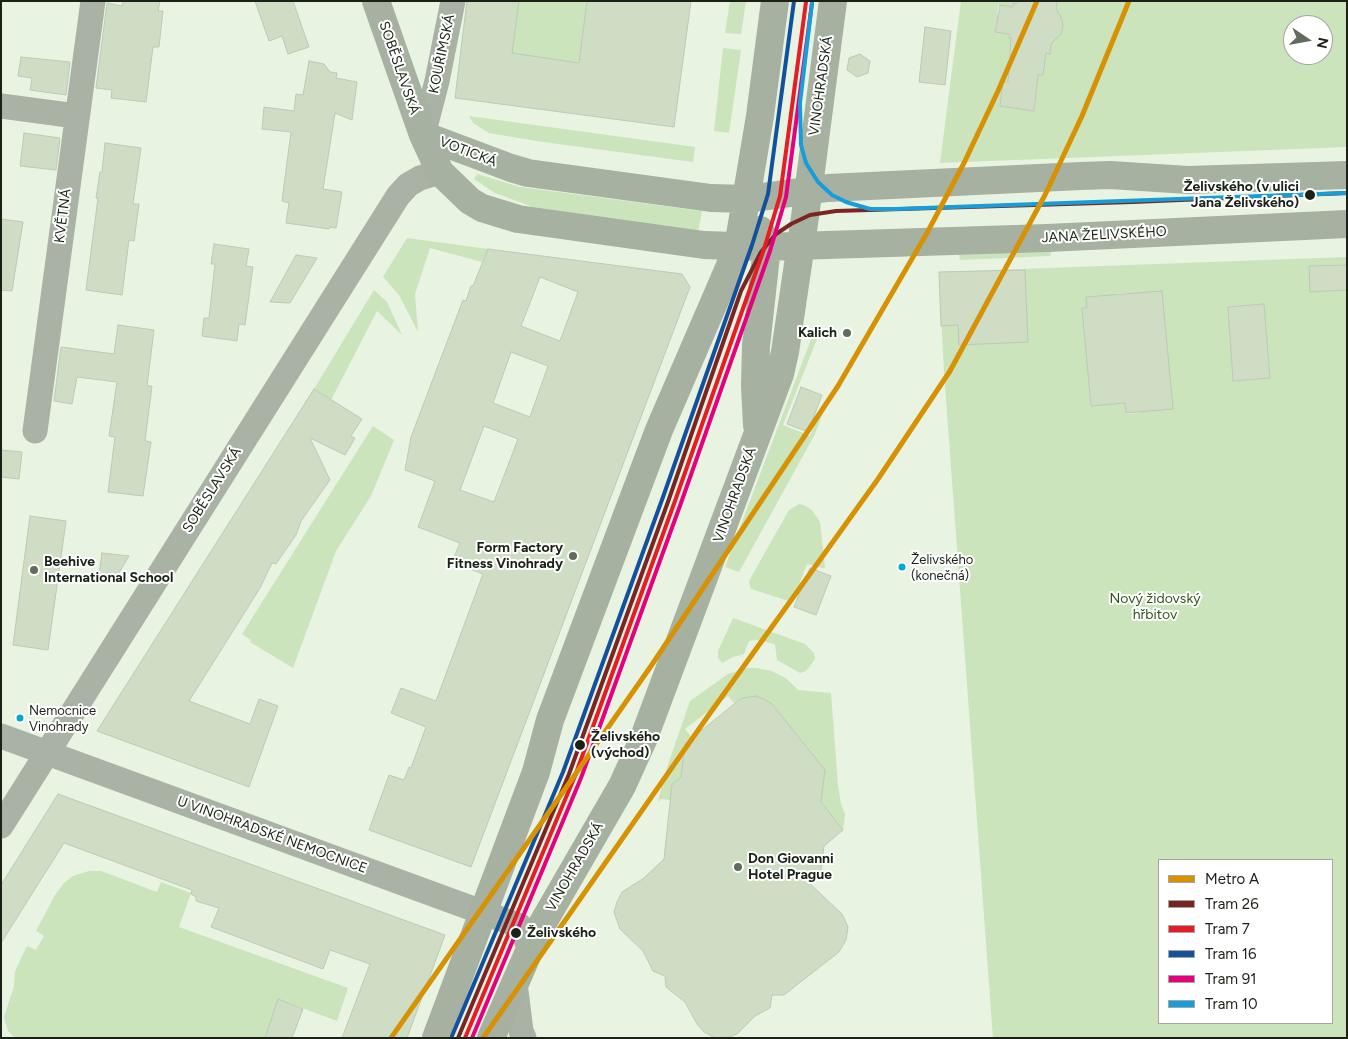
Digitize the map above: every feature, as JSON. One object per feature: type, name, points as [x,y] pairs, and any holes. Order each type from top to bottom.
[{"type":"main road","name":"SOBĚSLAVSKÁ","points":[[376,1],[423,135]]},
{"type":"main road","points":[[436,1038],[536,772],[550,720],[659,430],[738,247],[747,199],[776,1]]},
{"type":"main road","name":"VINOHRADSKÁ","points":[[492,1038],[545,919],[622,786],[643,740],[780,374],[785,352],[800,247],[833,1]]},
{"type":"main road","name":"VOTICKÁ","points":[[423,135],[440,172],[470,201],[482,208],[518,218],[683,242],[738,247],[767,247]]},
{"type":"main road","name":"VOTICKÁ","points":[[423,135],[528,173],[711,198],[747,199],[808,190]]},
{"type":"main road","points":[[808,190],[928,182],[1110,175],[1188,180],[1347,175]]},
{"type":"main road","points":[[747,199],[767,247],[756,346],[757,434]]},
{"type":"main road","name":"JANA ŽELIVSKÉHO","points":[[767,247],[1347,224]]},
{"type":"street","name":"KVĚTNÁ","points":[[35,431],[93,1]]},
{"type":"street","name":"KOUŘIMSKÁ","points":[[423,135],[437,81],[453,1]]},
{"type":"street","points":[[1,106],[76,116]]},
{"type":"street","name":"SOBĚSLAVSKÁ","points":[[1,826],[398,196],[408,184],[440,172]]},
{"type":"street","name":"U VINOHRADSKÉ NEMOCNICE","points":[[1,736],[520,926],[530,949]]},
{"type":"street","points":[[515,983],[521,1031],[524,1038]]},
{"type":"green space","points":[[519,1],[587,1],[579,63],[533,56],[507,55],[513,45]]},
{"type":"green space","points":[[730,1],[746,1],[741,34],[725,33]]},
{"type":"green space","points":[[961,1],[1018,1],[1012,7],[999,5],[998,7],[997,14],[1001,14],[1000,24],[996,24],[995,32],[1008,34],[1009,38],[1012,38],[1008,82],[1004,81],[1000,106],[1034,111],[1037,86],[1034,74],[1043,75],[1046,53],[1050,53],[1051,42],[1058,37],[1063,27],[1061,17],[1056,10],[1057,1],[1347,1],[1347,147],[940,163]]},
{"type":"green space","points":[[723,48],[741,50],[729,133],[714,131]]},
{"type":"green space","points":[[469,116],[695,147],[693,162],[489,133],[473,123]]},
{"type":"green space","points":[[477,174],[520,187],[702,211],[698,232],[533,207],[495,193],[474,179]]},
{"type":"green space","points":[[407,238],[488,249],[482,262],[430,248],[415,294],[418,332],[399,295],[383,277]]},
{"type":"green space","points":[[1052,251],[1050,256],[960,260],[959,254]]},
{"type":"green space","name":"Nový židovský hřbitov","points":[[1347,257],[1347,265],[1310,266],[1310,292],[1347,290],[1347,1038],[993,1038],[944,372],[939,272]],"holes":[[[1128,293],[1139,413],[1126,414],[1125,403],[1091,406],[1082,308],[1087,308],[1086,297],[1100,296],[1101,306],[1116,305],[1115,294]],[[1264,304],[1270,378],[1233,381],[1228,307]]]},
{"type":"green space","points":[[374,290],[387,302],[402,335],[377,311],[331,400],[314,389]]},
{"type":"green space","points":[[813,334],[817,339],[783,425],[810,436],[822,406],[825,407],[815,434],[739,572],[725,567]]},
{"type":"green space","points":[[373,426],[394,440],[371,496],[336,551],[293,668],[250,642],[251,640],[242,634]]},
{"type":"green space","points":[[799,504],[812,510],[820,522],[825,568],[807,564],[792,602],[751,589],[749,581],[789,510]]},
{"type":"green space","points":[[733,618],[805,644],[814,653],[815,659],[806,671],[800,673],[777,660],[775,644],[756,640],[749,641],[744,654],[722,663],[718,658],[718,651]]},
{"type":"green space","points":[[747,668],[772,671],[787,679],[798,690],[831,693],[838,786],[845,814],[843,830],[821,802],[824,770],[773,706],[763,699],[753,696],[743,698],[734,703],[728,696],[685,729],[692,738],[685,744],[681,777],[672,784],[671,800],[661,799],[658,802],[664,776],[690,701],[728,674]]},
{"type":"green space","points":[[89,871],[101,871],[157,892],[161,882],[191,893],[179,927],[348,988],[337,1021],[278,999],[265,1038],[14,1037],[8,1031],[4,1017],[14,986],[15,972],[21,958],[27,946],[36,950],[44,936],[36,931],[55,895],[64,883],[73,876]]},
{"type":"building","points":[[123,1],[160,1],[158,11],[163,11],[159,47],[153,47],[146,102],[111,98],[112,90],[96,88],[107,3],[122,6]]},
{"type":"building","points":[[255,1],[293,1],[309,47],[288,54],[282,36],[269,41]]},
{"type":"building","points":[[467,1],[519,1],[512,53],[579,63],[587,1],[691,1],[674,127],[455,98]]},
{"type":"building","points":[[1018,1],[1057,1],[1056,9],[1063,25],[1061,34],[1051,44],[1050,54],[1046,53],[1043,75],[1038,75],[1034,111],[1000,106],[1003,81],[1008,82],[1011,38],[1009,38],[1009,34],[995,32],[1000,5],[1013,7],[1013,3],[1017,4]]},
{"type":"building","points":[[925,27],[951,31],[945,85],[919,82]]},
{"type":"building","points":[[860,54],[870,61],[868,73],[857,77],[847,70],[849,58]]},
{"type":"building","points":[[21,57],[70,62],[66,95],[30,90],[32,78],[18,76]]},
{"type":"building","points":[[309,61],[324,64],[330,72],[337,73],[336,78],[357,82],[352,120],[335,113],[323,189],[342,192],[336,228],[330,227],[329,229],[286,223],[289,203],[282,201],[291,132],[262,129],[264,107],[294,111],[296,94],[303,95]]},
{"type":"building","points":[[24,133],[60,138],[56,170],[20,166]]},
{"type":"building","points":[[105,143],[141,148],[133,204],[139,204],[134,241],[129,240],[122,295],[86,290],[98,198],[96,198],[100,172],[102,172]]},
{"type":"building","points":[[1,219],[23,222],[12,291],[1,290]]},
{"type":"building","points":[[214,244],[249,249],[246,266],[253,267],[245,325],[239,324],[237,341],[202,336],[204,318],[209,318],[215,264],[211,264]]},
{"type":"building","points":[[488,249],[682,274],[690,287],[471,867],[369,830],[389,775],[404,780],[409,767],[411,768],[426,727],[391,713],[401,688],[436,701],[483,574],[452,562],[460,543],[418,527],[435,481],[405,470],[411,437],[463,300],[466,301],[471,286],[473,286]],"holes":[[[540,277],[578,292],[560,341],[521,326]],[[511,352],[548,366],[530,417],[493,403]],[[484,426],[518,439],[494,502],[460,490]]]},
{"type":"building","points":[[296,255],[317,258],[290,303],[270,302]]},
{"type":"building","points":[[1347,265],[1347,290],[1310,292],[1309,266]]},
{"type":"building","points":[[1025,270],[1028,342],[959,345],[958,325],[941,326],[939,272]]},
{"type":"building","points":[[1162,291],[1173,409],[1126,413],[1125,403],[1091,406],[1082,308],[1087,308],[1086,297]]},
{"type":"building","points":[[1264,304],[1270,378],[1233,381],[1228,307]]},
{"type":"building","points":[[118,325],[154,330],[147,386],[152,386],[145,441],[151,442],[143,496],[108,492],[115,437],[109,436],[117,382],[77,377],[72,404],[54,401],[61,347],[114,354]]},
{"type":"building","points":[[801,387],[822,395],[808,432],[787,424]]},
{"type":"building","points":[[314,389],[362,419],[351,436],[355,438],[345,455],[310,438],[330,480],[301,521],[296,535],[276,564],[272,563],[260,588],[189,701],[250,724],[259,699],[278,706],[249,787],[97,731]]},
{"type":"building","points":[[1,450],[22,452],[19,479],[1,477]]},
{"type":"building","points":[[30,516],[66,521],[48,650],[13,645]]},
{"type":"building","points":[[102,553],[129,556],[117,576],[99,574]]},
{"type":"building","points":[[810,568],[831,576],[816,615],[794,607]]},
{"type":"building","name":"Don Giovanni Hotel Prague","points":[[756,696],[772,704],[825,770],[821,802],[843,830],[824,846],[821,870],[807,881],[842,914],[848,927],[846,940],[839,952],[784,995],[772,995],[770,1008],[755,1016],[737,1034],[726,1038],[715,1038],[704,1032],[697,1024],[685,1002],[666,987],[665,976],[653,971],[643,951],[620,929],[614,912],[622,892],[644,878],[664,859],[672,784],[681,777],[685,744],[739,700]]},
{"type":"building","points":[[58,794],[445,935],[407,1038],[342,1038],[370,964],[330,950],[323,969],[211,927],[219,908],[196,901],[196,897],[191,894],[192,890],[64,843],[1,943],[1,885]]},
{"type":"building","points":[[278,999],[303,1009],[292,1038],[265,1038]]},
{"type":"metro line","name":"A","points":[[391,1038],[651,666],[838,386],[927,233],[964,163],[1037,1]]},
{"type":"metro line","name":"A","points":[[483,1038],[708,716],[878,479],[950,371],[1045,195],[1082,116],[1129,1]]},
{"type":"tram line","name":"16","points":[[452,1036],[563,772],[752,245],[768,194],[794,1]]},
{"type":"tram line","name":"7","points":[[465,1038],[575,776],[764,249],[780,196],[806,2]]},
{"type":"tram line","name":"91","points":[[472,1038],[581,778],[770,251],[786,197],[812,3]]},
{"type":"tram line","name":"10","points":[[812,3],[800,103],[801,145],[806,163],[818,182],[832,195],[846,202],[870,209],[896,209],[1347,193]]},
{"type":"tram line","name":"26","points":[[458,1038],[569,774],[669,499],[741,291],[761,252],[776,234],[810,215],[836,211],[1347,193]]},
{"type":"place","name":"Želivského (v ulici Jana Želivského)","points":[[1310,195]]},
{"type":"place","name":"Kalich","points":[[847,333]]},
{"type":"place","name":"Form Factory Fitness Vinohrady","points":[[573,556]]},
{"type":"place","name":"Želivského (konečná)","points":[[902,567]]},
{"type":"place","name":"Beehive International School","points":[[34,570]]},
{"type":"place","name":"Nemocnice Vinohrady","points":[[20,718]]},
{"type":"place","name":"Želivského (východ)","points":[[580,745]]},
{"type":"place","name":"Don Giovanni Hotel Prague","points":[[738,867]]},
{"type":"place","name":"Želivského","points":[[516,933]]}]
